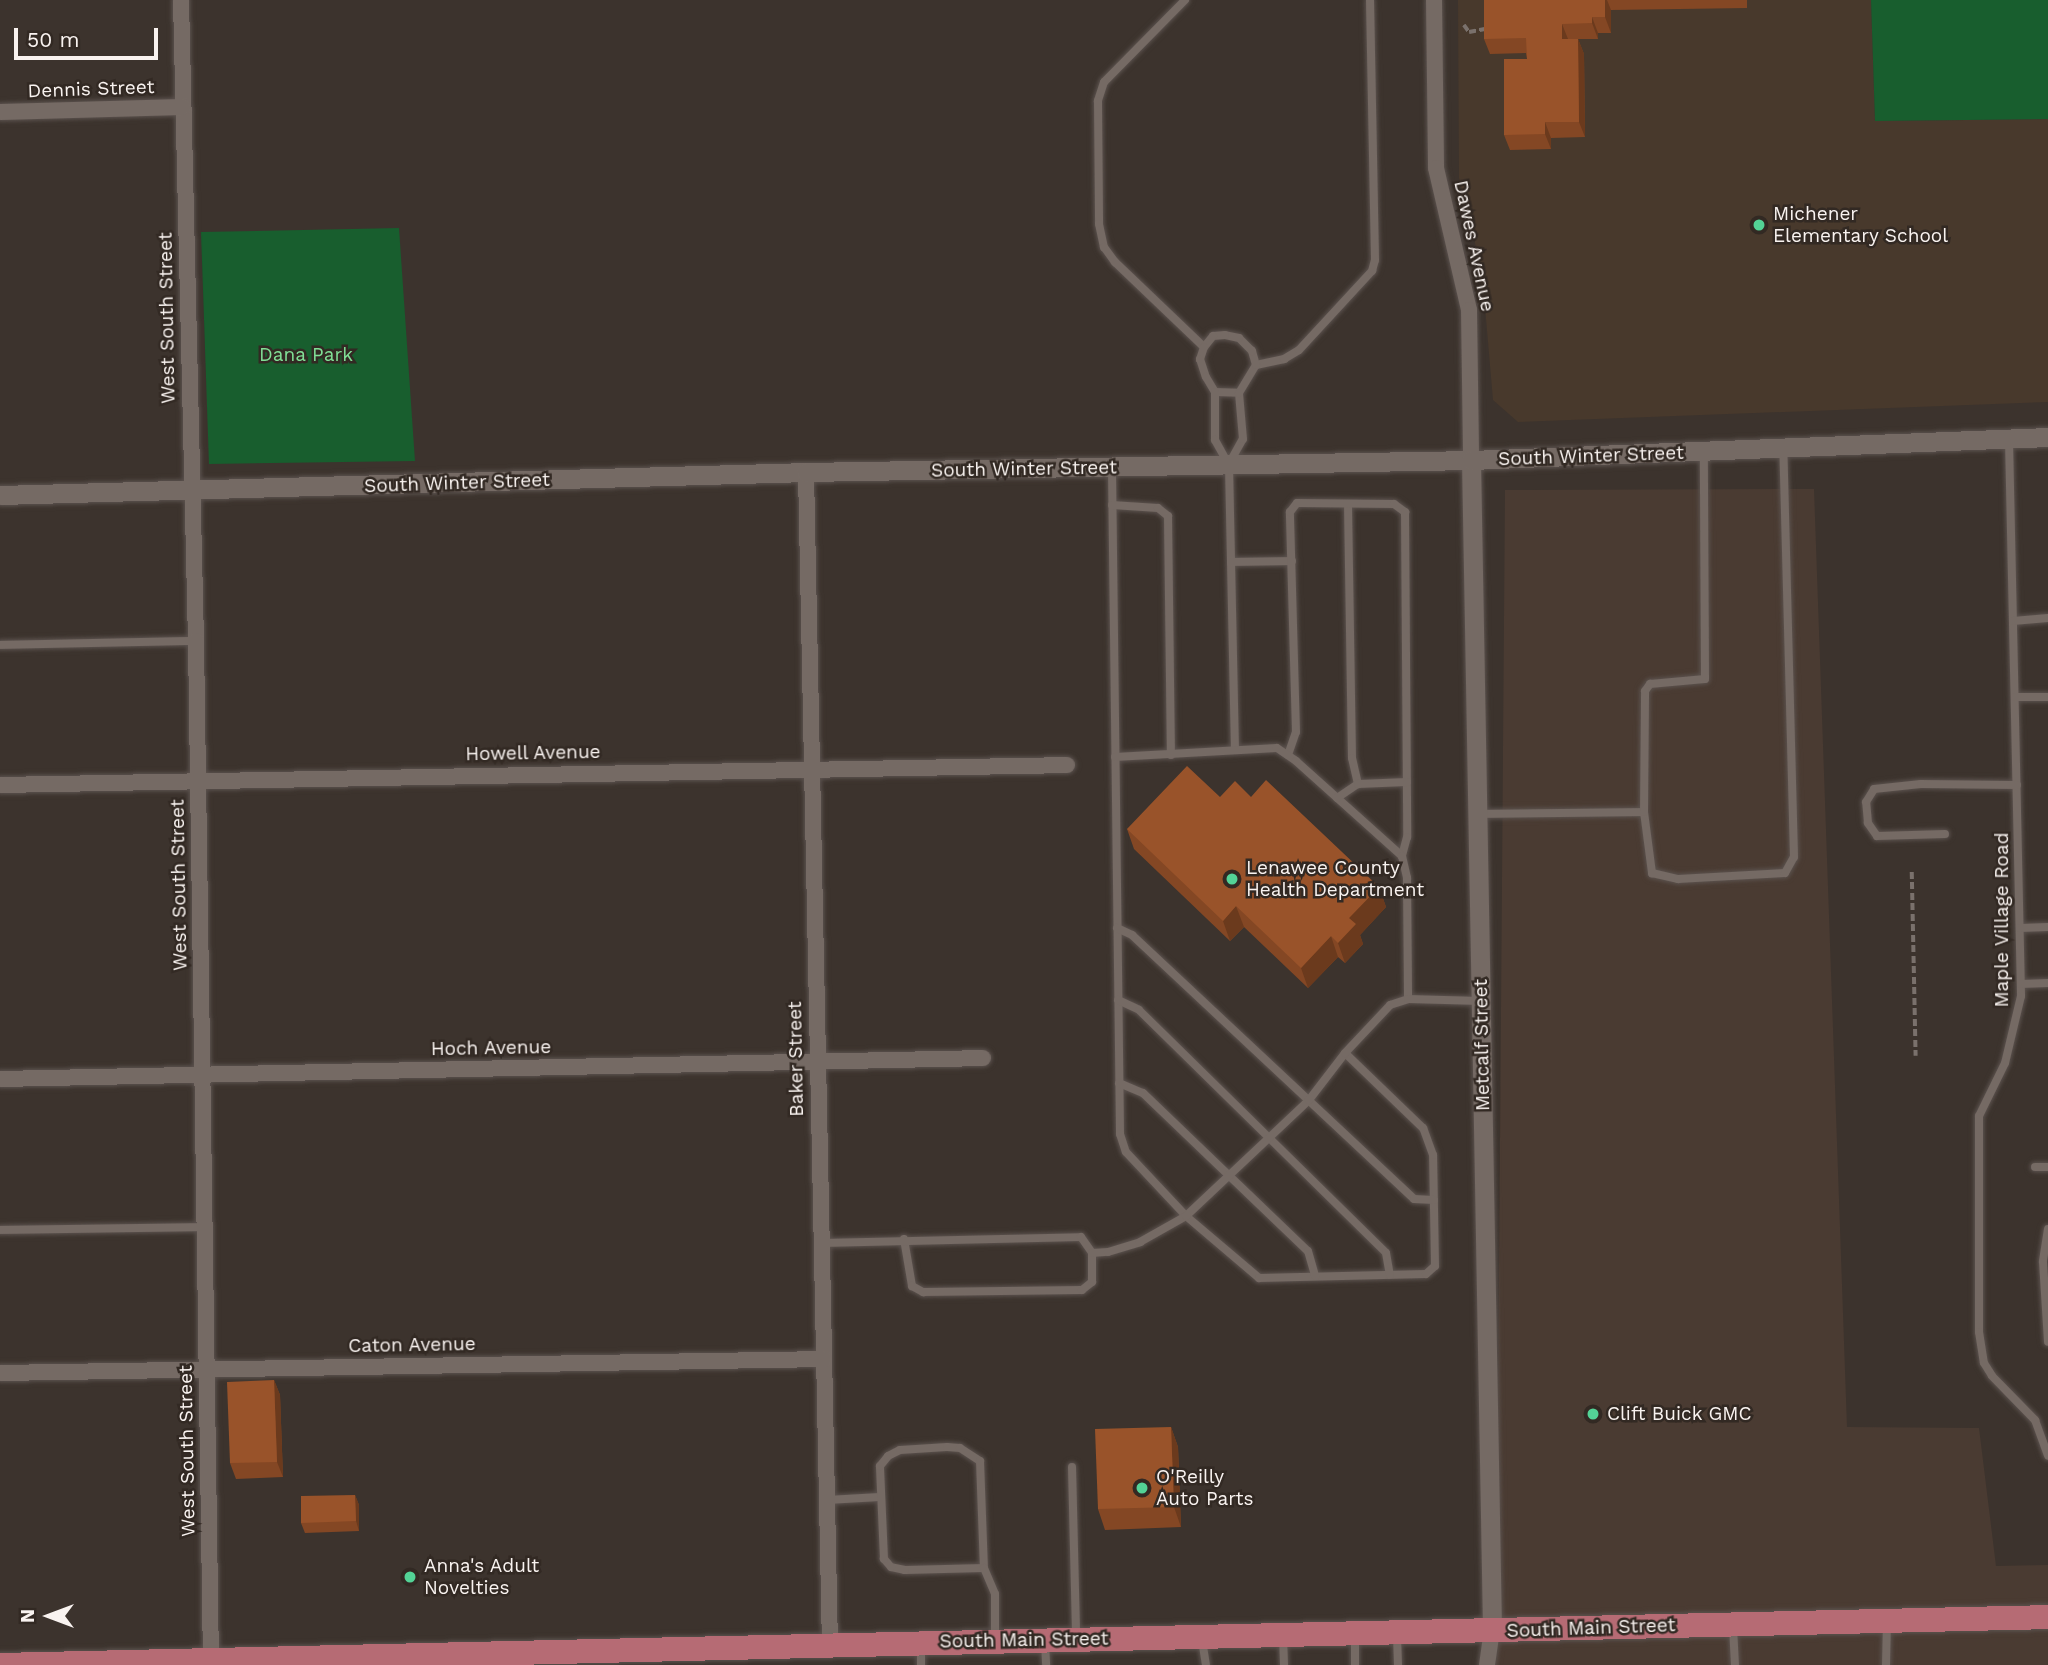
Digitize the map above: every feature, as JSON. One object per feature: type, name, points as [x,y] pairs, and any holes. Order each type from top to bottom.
[{"type":"main road","name":"South Main Street","points":[[0,1665],[529,1659],[830,1644],[921,1654],[995,1641],[2048,1617]]},
{"type":"street","name":"West South Street","points":[[181,0],[204,1075],[211,1661]]},
{"type":"street","name":"Dawes Avenue","points":[[1434,0],[1436,168],[1469,310],[1471,460]]},
{"type":"street","name":"Dennis Street","points":[[0,112],[183,107]]},
{"type":"street","name":"South Winter Street","points":[[0,495],[806,472],[1471,460],[1704,453],[2048,437]]},
{"type":"street","name":"Metcalf Street","points":[[1471,460],[1492,1631]]},
{"type":"street","name":"Baker Street","points":[[806,472],[830,1644]]},
{"type":"street","name":"Howell Avenue","points":[[0,785],[1067,765]]},
{"type":"street","name":"Hoch Avenue","points":[[0,1079],[983,1058]]},
{"type":"street","name":"Caton Avenue","points":[[0,1373],[824,1359]]},
{"type":"street","points":[[1487,1665],[1492,1631]]},
{"type":"lane","points":[[1185,0],[1104,82],[1098,101],[1099,224],[1104,247],[1115,262],[1204,347]]},
{"type":"lane","points":[[1228,465],[1243,439],[1239,393],[1256,365],[1284,359],[1299,350],[1371,271],[1375,260],[1370,0]]},
{"type":"lane","points":[[1235,750],[1228,465],[1215,440],[1215,392],[1200,359],[1204,347],[1213,337],[1239,338],[1252,351],[1256,365]]},
{"type":"lane","points":[[1215,392],[1239,393]]},
{"type":"lane","name":"Maple Village Road","points":[[2009,439],[2021,984],[2012,1040],[1979,1116],[1979,1332],[1984,1363],[1992,1376],[2035,1420],[2048,1456]]},
{"type":"lane","points":[[1704,453],[1705,679],[1650,684],[1645,691],[1644,812],[1652,873],[1678,879],[1785,873],[1794,857],[1783,449]]},
{"type":"lane","points":[[1112,467],[1120,1134],[1126,1152],[1186,1216],[1259,1278],[1426,1274],[1435,1266],[1433,1155],[1423,1128],[1345,1053]]},
{"type":"lane","points":[[1288,755],[1296,732],[1290,512],[1297,503],[1394,504],[1405,512],[1407,837],[1402,856],[1407,878],[1408,999]]},
{"type":"lane","points":[[1348,504],[1352,758],[1358,784]]},
{"type":"lane","points":[[1112,505],[1158,508],[1168,516],[1171,755]]},
{"type":"lane","points":[[1231,562],[1292,561]]},
{"type":"lane","points":[[2013,621],[2048,618]]},
{"type":"lane","points":[[0,645],[196,641]]},
{"type":"lane","points":[[2015,697],[2048,697]]},
{"type":"lane","points":[[1115,757],[1277,748],[1337,797],[1402,856]]},
{"type":"lane","points":[[1337,797],[1358,784],[1407,782]]},
{"type":"lane","points":[[1945,834],[1877,836],[1868,823],[1866,802],[1874,789],[1921,784],[2017,785]]},
{"type":"lane","points":[[1477,814],[1644,812]]},
{"type":"lane","points":[[2020,929],[2048,927]]},
{"type":"lane","points":[[1117,928],[1132,935],[1414,1199],[1434,1200]]},
{"type":"lane","points":[[2021,984],[2048,983]]},
{"type":"lane","points":[[1092,1253],[1108,1252],[1140,1242],[1186,1216],[1309,1100],[1345,1053],[1390,1005],[1408,999],[1481,1000]]},
{"type":"lane","points":[[1118,1000],[1139,1010],[1386,1253],[1390,1275]]},
{"type":"lane","points":[[1119,1083],[1143,1093],[1308,1251],[1315,1276]]},
{"type":"lane","points":[[2035,1167],[2048,1167]]},
{"type":"lane","points":[[0,1230],[206,1227]]},
{"type":"lane","points":[[2048,1229],[2043,1262],[2048,1342]]},
{"type":"lane","points":[[822,1243],[904,1239],[1081,1237],[1092,1253],[1092,1282],[1082,1290],[923,1292],[912,1286],[904,1239]]},
{"type":"lane","points":[[2039,1430],[2048,1425]]},
{"type":"lane","points":[[984,1568],[905,1570],[891,1567],[884,1559],[880,1466],[888,1456],[900,1450],[947,1447],[960,1448],[980,1461],[984,1568],[995,1594],[995,1641]]},
{"type":"lane","points":[[1072,1467],[1076,1639]]},
{"type":"lane","points":[[827,1500],[880,1497]]},
{"type":"lane","points":[[1886,1665],[1887,1621]]},
{"type":"lane","points":[[1732,1625],[1734,1665]]},
{"type":"lane","points":[[1397,1633],[1398,1665]]},
{"type":"lane","points":[[1355,1634],[1355,1665]]},
{"type":"lane","points":[[1283,1635],[1284,1665]]},
{"type":"lane","points":[[1202,1637],[1206,1665]]},
{"type":"lane","points":[[1045,1640],[1046,1665]]},
{"type":"path","points":[[1464,25],[1469,32],[1485,31],[1485,21]]},
{"type":"path","points":[[1912,872],[1916,1056]]},
{"type":"shaded area","name":"Michener Elementary School","points":[[1458,0],[1871,0],[1875,121],[2048,119],[2048,402],[1518,422],[1493,400],[1482,272],[1459,178]]},
{"type":"shaded area","points":[[1814,489],[1847,1427],[1979,1428],[1996,1566],[2048,1565],[2048,1665],[1496,1665],[1505,490]]},
{"type":"green space","points":[[1871,0],[2048,0],[2048,119],[1875,121]]},
{"type":"green space","name":"Dana Park","points":[[399,228],[415,461],[209,464],[201,232]]},
{"type":"building","points":[[1484,0],[1605,0],[1605,17],[1592,17],[1592,23],[1562,24],[1562,39],[1578,39],[1579,122],[1545,122],[1545,134],[1504,135],[1504,59],[1527,59],[1526,38],[1484,39]]},
{"type":"building","points":[[1187,766],[1220,797],[1235,781],[1251,797],[1266,780],[1379,887],[1349,918],[1356,924],[1338,943],[1331,936],[1301,968],[1236,906],[1223,921],[1127,829]]},
{"type":"building","points":[[274,1380],[277,1462],[230,1463],[227,1382]]},
{"type":"building","name":"O'Reilly Auto Parts","points":[[1171,1427],[1174,1507],[1098,1509],[1095,1429]]},
{"type":"building","points":[[355,1495],[356,1521],[301,1523],[301,1496]]},
{"type":"place","name":"Michener Elementary School","points":[[1759,225]]},
{"type":"place","name":"Lenawee County Health Department","points":[[1232,879]]},
{"type":"place","name":"Clift Buick GMC","points":[[1593,1414]]},
{"type":"place","name":"O'Reilly Auto Parts","points":[[1142,1488]]},
{"type":"place","name":"Anna's Adult Novelties","points":[[410,1577]]}]
